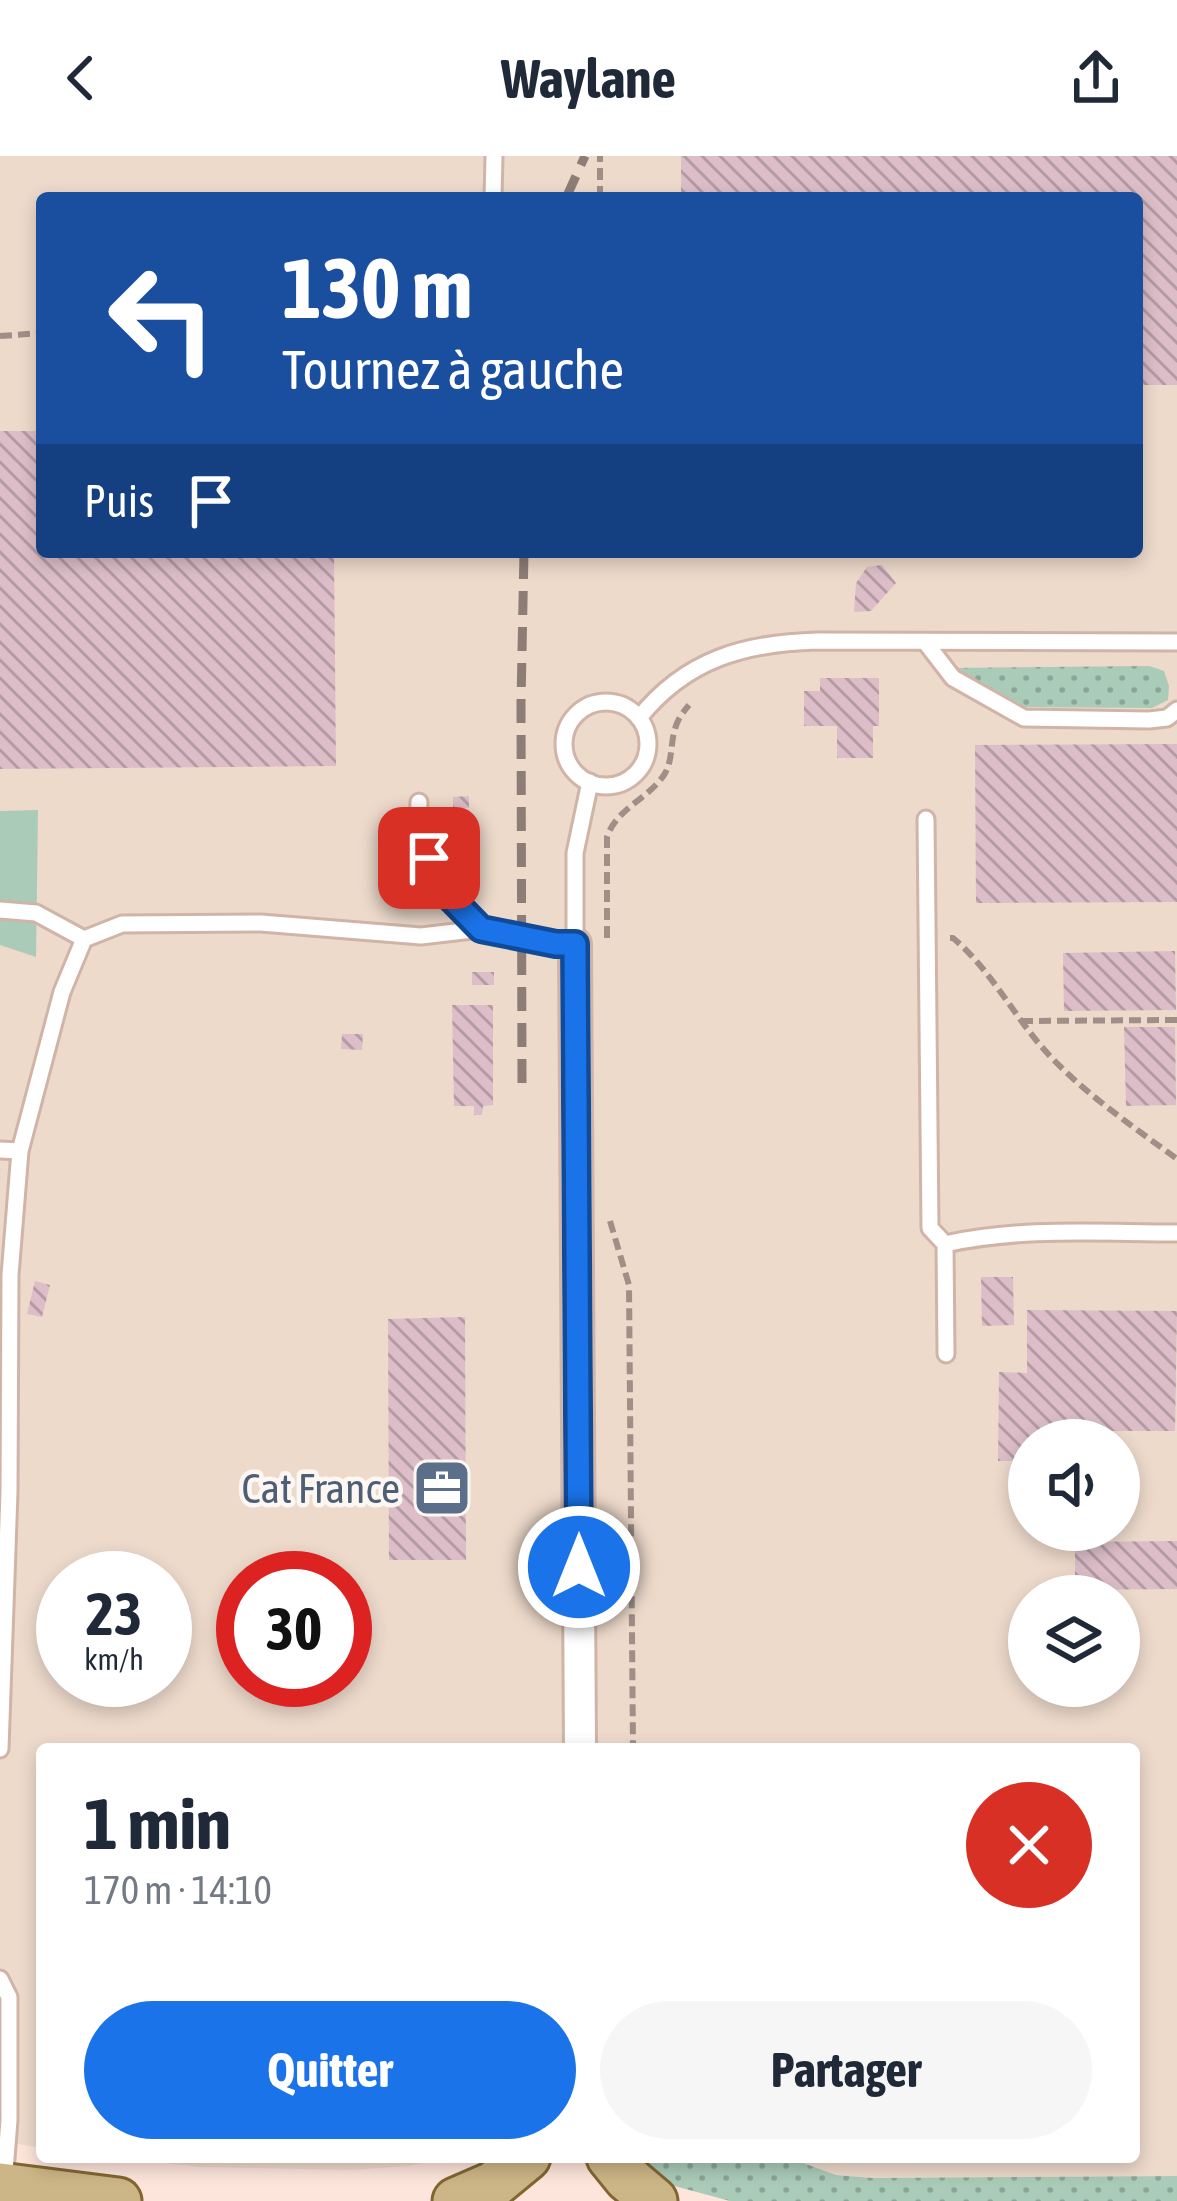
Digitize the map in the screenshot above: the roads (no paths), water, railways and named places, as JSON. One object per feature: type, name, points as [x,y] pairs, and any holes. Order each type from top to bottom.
[{"type":"main road","points":[[457,2201],[493,2185],[520,2163]]},
{"type":"main road","points":[[615,2163],[654,2201]]},
{"type":"main road","points":[[2,2187],[118,2201]]},
{"type":"street","points":[[575,944],[580,1743]]},
{"type":"lane","points":[[493,192],[494,156]]},
{"type":"lane","points":[[639,718],[673,683],[712,659],[766,644],[1177,642]]},
{"type":"lane","points":[[926,643],[953,678],[1024,718],[1149,720],[1167,718],[1177,710]]},
{"type":"lane","points":[[602,702],[623,705],[639,718],[647,735],[643,764],[629,778],[610,785],[590,782],[572,769],[565,737],[582,710],[602,702]]},
{"type":"lane","points":[[0,1748],[10,1275],[20,1151],[62,992],[84,939],[122,924],[261,922],[421,936],[481,929],[575,944],[574,853],[590,782]]},
{"type":"lane","points":[[419,802],[418,829],[440,887],[481,929]]},
{"type":"lane","points":[[926,819],[930,1228],[945,1244],[946,1354]]},
{"type":"lane","points":[[0,910],[37,913],[84,939]]},
{"type":"lane","points":[[0,1150],[20,1151]]},
{"type":"lane","points":[[945,1244],[1029,1232],[1177,1233]]},
{"type":"lane","points":[[0,1979],[9,1997],[9,2120],[2,2187]]},
{"type":"railway","points":[[569,192],[585,156]]},
{"type":"railway","points":[[522,1083],[524,558]]},
{"type":"place","name":"Cat France","points":[[442,1488]]}]
